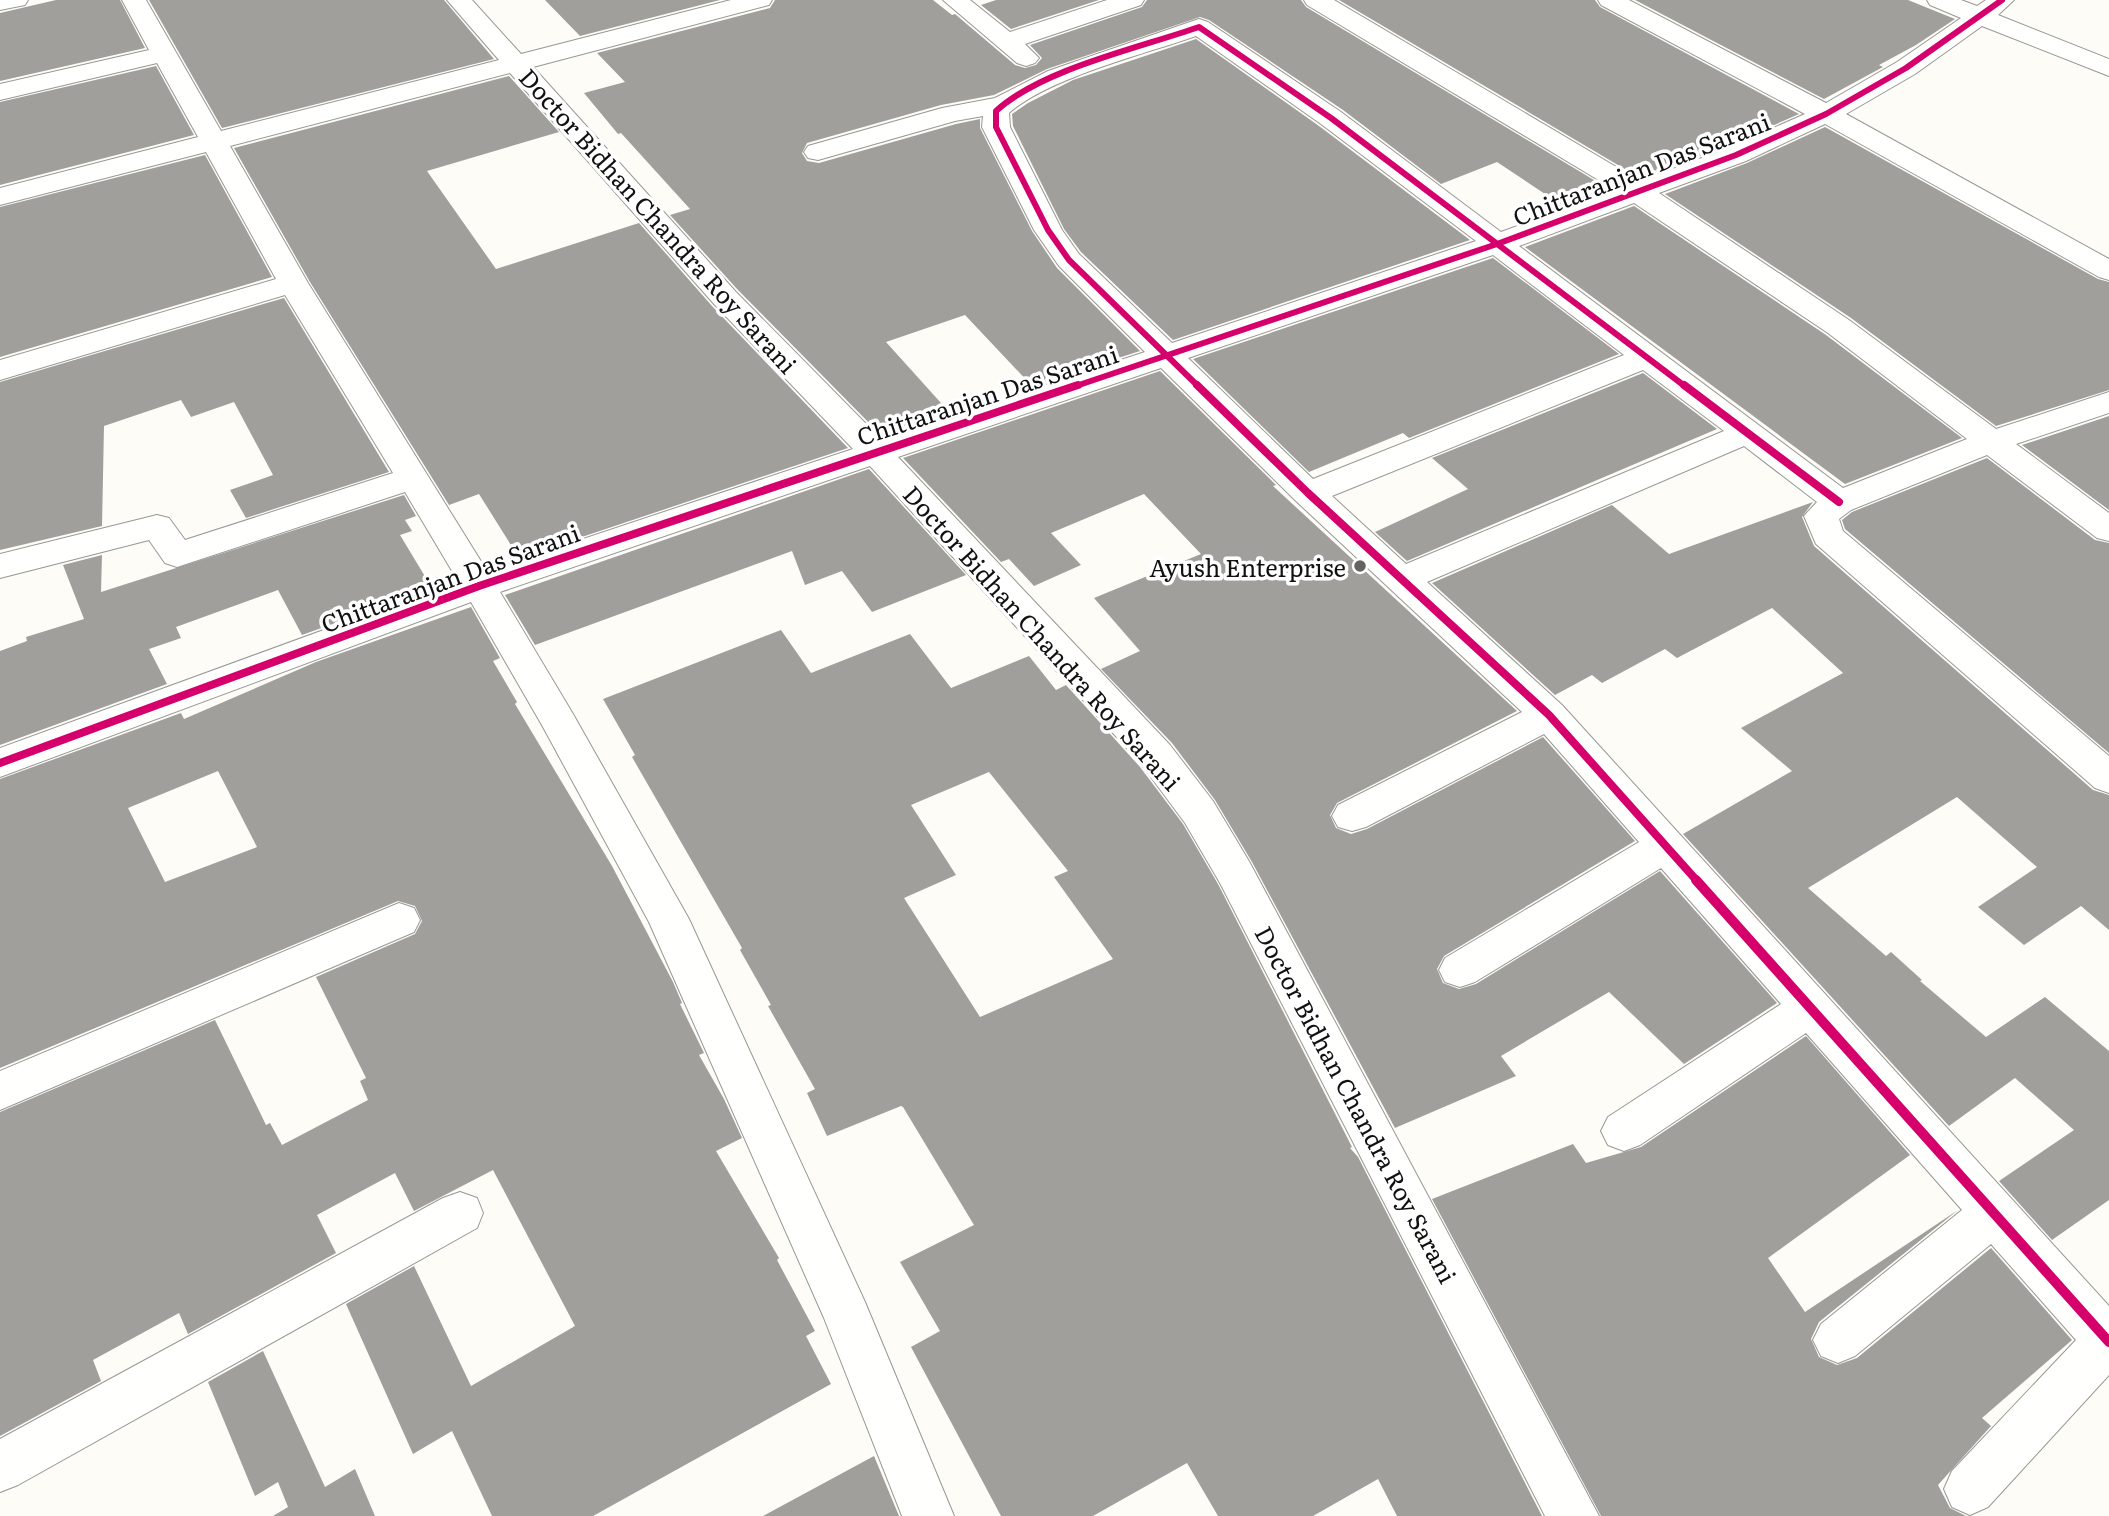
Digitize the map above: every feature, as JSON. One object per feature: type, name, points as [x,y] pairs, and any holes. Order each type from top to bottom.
[{"type":"street","points":[[0,3],[16,0]]},
{"type":"street","points":[[134,0],[293,283],[479,586],[560,724],[668,919],[848,1318],[928,1516]]},
{"type":"street","name":"Doctor Bidhan Chandra Roy Sarani","points":[[458,0],[725,298],[875,452],[1156,755],[1199,812],[1242,887],[1573,1516]]},
{"type":"street","points":[[0,197],[760,0]]},
{"type":"street","points":[[955,0],[1053,78]]},
{"type":"street","points":[[1006,43],[1132,0]]},
{"type":"street","points":[[1317,0],[1424,62],[1798,298],[2109,530]]},
{"type":"street","points":[[1610,0],[1826,114],[2109,271]]},
{"type":"street","points":[[1939,0],[1991,8],[2109,68]]},
{"type":"street","name":"Chittaranjan Das Sarani","points":[[0,763],[479,586],[1497,244],[1637,194],[1736,155],[1826,114],[1906,68],[1991,8]]},
{"type":"street","points":[[818,152],[951,114],[999,105],[1014,94],[1053,78],[1199,27],[1331,118],[1839,502]]},
{"type":"street","points":[[0,92],[163,54]]},
{"type":"street","points":[[999,105],[994,119],[996,127],[1058,247],[1164,355],[1308,493],[1549,715],[2108,1342],[1969,1489]]},
{"type":"street","points":[[0,370],[293,283]]},
{"type":"street","points":[[1308,493],[1647,357]]},
{"type":"street","points":[[2109,402],[1989,442],[1839,502],[1821,516],[1828,536],[2109,778]]},
{"type":"street","points":[[1402,579],[1747,433]]},
{"type":"street","points":[[0,566],[157,526],[177,555],[413,478]]},
{"type":"street","points":[[1352,816],[1549,715]]},
{"type":"street","points":[[1460,970],[1665,846]]},
{"type":"street","points":[[0,1091],[398,920]]},
{"type":"street","points":[[1624,1131],[1809,1008]]},
{"type":"street","points":[[0,1467],[460,1213]]},
{"type":"street","points":[[1838,1340],[1993,1213]]},
{"type":"building","points":[[56,0],[120,0],[145,48],[0,81],[0,13]]},
{"type":"building","points":[[149,0],[444,0],[494,59],[222,128]]},
{"type":"building","points":[[545,0],[720,0],[580,36]]},
{"type":"building","points":[[775,0],[933,0],[952,15],[955,14],[1015,65],[1025,68],[1036,65],[1042,58],[1030,45],[1142,7],[1147,0],[1301,0],[1306,7],[1609,189],[1563,206],[1497,162],[1441,184],[1343,110],[1209,20],[1200,17],[1047,69],[994,95],[941,105],[807,143],[802,153],[807,161],[819,163],[980,119],[980,128],[1032,231],[1057,268],[1140,351],[1032,386],[965,315],[886,342],[950,413],[882,436],[738,290],[670,215],[690,209],[621,133],[618,134],[584,93],[625,82],[597,53],[770,8]]},
{"type":"building","points":[[996,0],[1099,0],[1011,29],[981,5]]},
{"type":"building","points":[[1339,0],[1595,0],[1600,7],[1799,114],[1725,147],[1640,178]]},
{"type":"building","points":[[1635,0],[1908,0],[1955,19],[1879,65],[1883,67],[1824,99]]},
{"type":"building","points":[[1196,39],[1319,126],[1470,240],[1173,340],[1081,252],[1064,229],[1013,126],[1012,114],[1073,80]]},
{"type":"building","points":[[156,66],[194,135],[0,185],[0,102]]},
{"type":"building","points":[[509,76],[559,132],[427,171],[496,269],[639,223],[712,306],[848,448],[519,558],[479,494],[449,505],[310,282],[234,148]]},
{"type":"building","points":[[1825,127],[2098,279],[2109,282],[2109,390],[1996,426],[1851,318],[1665,194],[1747,163]]},
{"type":"building","points":[[205,155],[272,277],[0,357],[0,207]]},
{"type":"building","points":[[1634,206],[1826,335],[1962,438],[1845,484],[1525,247]]},
{"type":"building","points":[[1493,258],[1619,354],[1409,438],[1403,433],[1309,472],[1193,359]]},
{"type":"building","points":[[284,298],[389,472],[246,518],[230,490],[273,475],[234,402],[191,417],[181,400],[104,426],[102,526],[0,550],[0,382]]},
{"type":"building","points":[[1160,371],[1276,485],[1273,486],[1517,711],[1337,803],[1330,815],[1336,828],[1351,834],[1367,829],[1543,737],[1635,841],[1444,956],[1437,969],[1443,983],[1459,989],[1476,984],[1660,871],[1777,1003],[1684,1064],[1609,992],[1501,1056],[1516,1076],[1395,1128],[1252,862],[1215,800],[1172,743],[1101,669],[1140,651],[1094,598],[1201,554],[1144,494],[1051,533],[1081,565],[1034,586],[1009,559],[1001,562],[903,458]]},
{"type":"building","points":[[1643,373],[1717,429],[1407,561],[1375,532],[1468,489],[1432,458]]},
{"type":"building","points":[[2109,416],[2109,510],[2022,445]]},
{"type":"building","points":[[1987,458],[2095,540],[2109,543],[2109,753],[1845,529],[1842,520],[1852,512]]},
{"type":"building","points":[[869,469],[966,575],[872,612],[842,571],[805,585],[792,551],[535,645],[505,595]]},
{"type":"building","points":[[404,495],[416,516],[405,520],[412,531],[400,535],[432,588],[302,635],[278,590],[176,627],[181,638],[149,649],[167,684],[0,745],[0,651],[27,641],[26,637],[84,619],[63,565],[102,555],[101,592]]},
{"type":"building","points":[[1813,502],[1802,517],[1814,546],[2093,790],[2109,795],[2109,930],[2081,906],[2024,945],[1978,907],[2037,867],[1957,797],[1808,888],[1886,956],[1891,952],[1922,980],[1920,981],[1986,1037],[2045,997],[2109,1051],[2109,1200],[2052,1240],[1999,1181],[2074,1130],[2015,1078],[1949,1126],[1683,834],[1792,771],[1741,728],[1843,673],[1772,608],[1677,658],[1665,649],[1602,683],[1592,675],[1555,695],[1432,583],[1612,505],[1669,554]]},
{"type":"building","points":[[471,607],[500,658],[493,661],[517,702],[515,704],[612,866],[673,982],[682,1003],[680,1004],[704,1053],[699,1055],[742,1138],[716,1151],[779,1258],[777,1260],[815,1331],[806,1336],[831,1384],[593,1516],[492,1516],[452,1431],[413,1454],[346,1304],[414,1266],[471,1386],[575,1326],[493,1170],[414,1211],[395,1173],[317,1215],[336,1253],[188,1334],[179,1313],[93,1360],[101,1381],[0,1436],[0,1112],[215,1020],[266,1125],[270,1123],[282,1145],[368,1100],[360,1081],[366,1078],[316,977],[415,934],[422,921],[415,906],[398,901],[0,1068],[0,779],[181,713],[184,719],[316,662]],"holes":[[[218,771],[257,847],[165,882],[128,808]]]},
{"type":"building","points":[[781,630],[811,673],[910,634],[951,688],[1029,656],[1056,690],[1066,685],[1140,767],[1183,824],[1218,884],[1352,1147],[1350,1148],[1358,1157],[1542,1516],[1397,1516],[1378,1479],[1313,1516],[1218,1516],[1187,1463],[1093,1516],[1001,1516],[911,1347],[940,1331],[900,1262],[974,1225],[903,1107],[827,1136],[807,1093],[815,1089],[768,1006],[771,1005],[740,950],[742,948],[632,757],[635,755],[603,699]],"holes":[[[989,772],[1068,871],[1054,877],[1113,959],[980,1017],[904,898],[956,875],[911,805]]]},
{"type":"building","points":[[1806,1036],[1910,1155],[1768,1258],[1805,1312],[1958,1210],[1819,1322],[1811,1339],[1819,1357],[1837,1365],[1857,1358],[1991,1248],[2072,1340],[1982,1418],[1991,1426],[1938,1485],[1950,1508],[1966,1516],[1601,1516],[1432,1199],[1573,1144],[1586,1163],[1641,1147]]},
{"type":"building","points":[[263,1351],[325,1487],[355,1469],[375,1516],[273,1516],[288,1507],[278,1482],[255,1496],[208,1382]]},
{"type":"building","points":[[874,1456],[899,1516],[763,1516]]},
{"type":"cycle path","points":[[0,763],[479,586],[1497,244],[1736,155],[1826,114],[1906,68],[2002,0]]},
{"type":"cycle path","points":[[1839,502],[1331,118],[1199,27],[1058,76],[1008,100],[996,111],[996,127],[1048,230],[1069,260],[1308,493],[1549,715],[2109,1342]]},
{"type":"place","name":"Ayush Enterprise","points":[[1360,566]]}]
